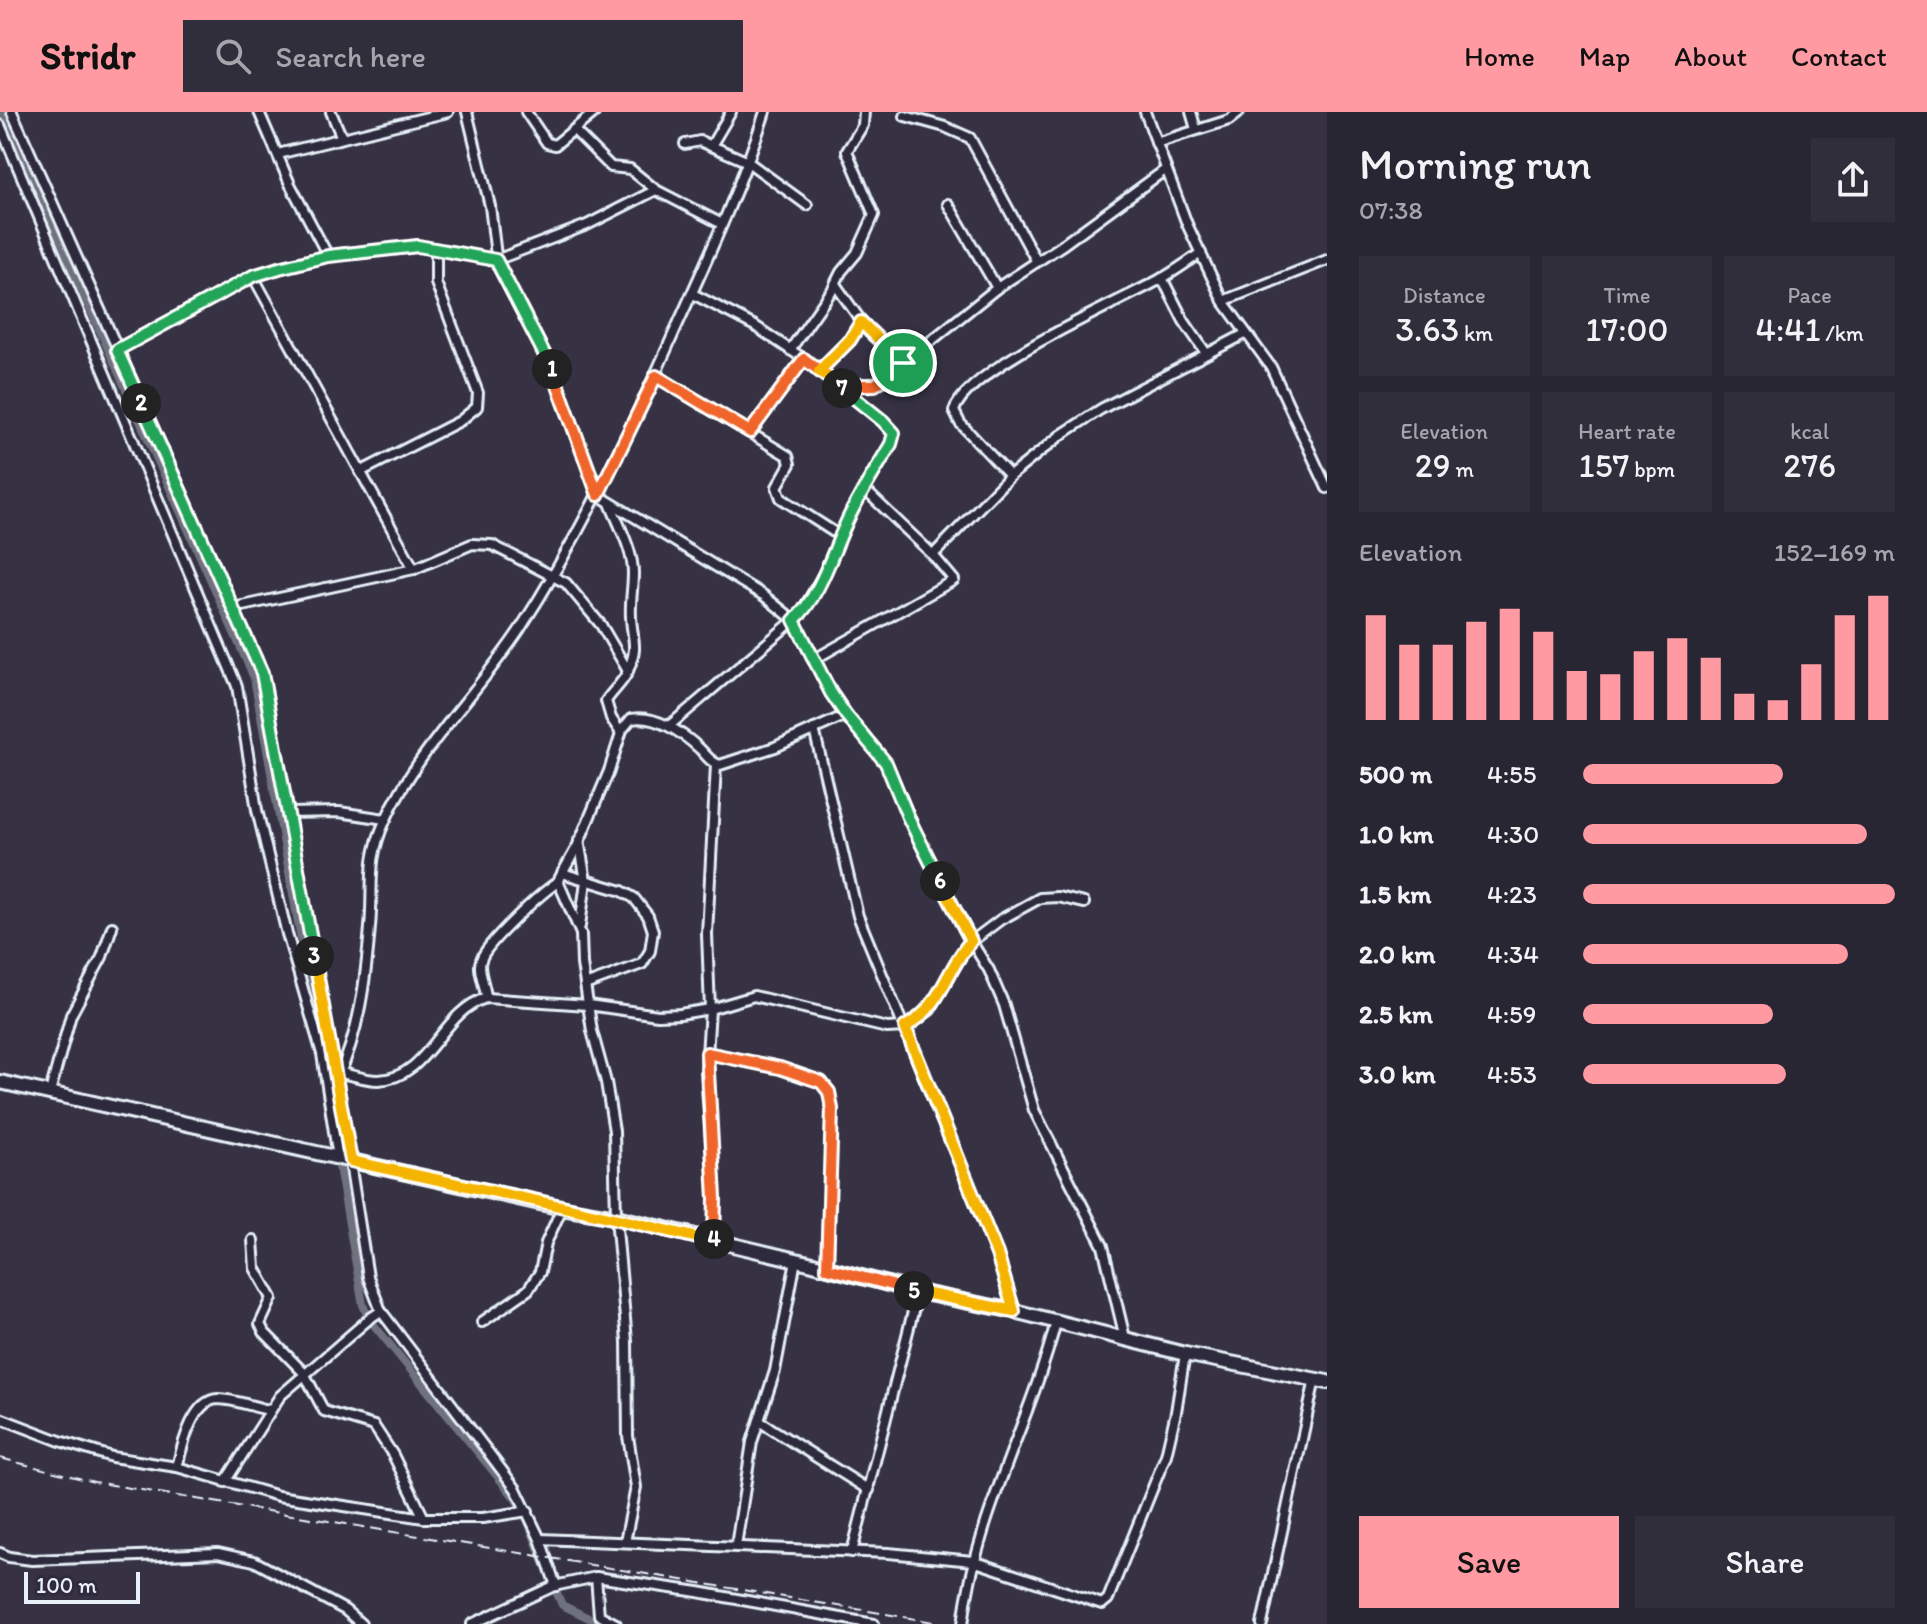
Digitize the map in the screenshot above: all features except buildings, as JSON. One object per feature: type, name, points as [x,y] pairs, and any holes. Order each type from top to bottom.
[{"type":"street","points":[[12,112],[262,673],[339,1077],[344,1159]]},
{"type":"street","points":[[259,112],[328,256]]},
{"type":"street","points":[[331,112],[342,138]]},
{"type":"street","points":[[278,154],[448,112]]},
{"type":"street","points":[[467,112],[490,206],[496,260],[549,362],[598,495],[763,595],[794,620],[813,660],[846,715],[886,763],[908,817],[989,970],[1008,1014],[1034,1110],[1103,1246],[1125,1338]]},
{"type":"street","points":[[526,112],[551,145],[559,143],[595,112]]},
{"type":"street","points":[[711,146],[731,112]]},
{"type":"street","points":[[339,1077],[361,998],[370,925],[370,867],[385,819],[406,782],[518,631],[598,495],[693,294],[748,162],[765,112]]},
{"type":"street","points":[[790,350],[857,253],[874,215],[847,151],[863,125],[864,112]]},
{"type":"street","points":[[1145,112],[1165,170],[1223,301],[1271,367],[1327,488]]},
{"type":"street","points":[[1191,112],[1196,129]]},
{"type":"street","points":[[1156,143],[1229,120],[1239,112]]},
{"type":"street","points":[[905,116],[945,127],[970,138],[1037,262]]},
{"type":"street","points":[[0,125],[237,686],[257,810],[287,934],[322,1054],[368,1277],[381,1311],[516,1489],[524,1512],[540,1539],[556,1586]]},
{"type":"street","points":[[575,131],[611,167],[630,169],[656,190],[722,224]]},
{"type":"street","points":[[685,144],[698,141],[748,162],[807,205]]},
{"type":"street","points":[[838,385],[875,385],[997,288],[1165,170]]},
{"type":"street","points":[[117,350],[253,276],[328,256],[418,246],[496,260],[587,225],[656,190]]},
{"type":"street","points":[[948,204],[997,288]]},
{"type":"street","points":[[360,472],[460,421],[477,407],[478,393],[436,283],[436,249]]},
{"type":"street","points":[[1010,476],[960,423],[954,411],[956,405],[981,379],[1014,356],[1162,278],[1201,253]]},
{"type":"street","points":[[1223,301],[1327,260]]},
{"type":"street","points":[[253,276],[414,569]]},
{"type":"street","points":[[1162,278],[1184,321],[1206,353]]},
{"type":"street","points":[[835,286],[861,322],[903,363]]},
{"type":"street","points":[[669,726],[804,610],[894,433],[804,359],[755,326],[693,294]]},
{"type":"street","points":[[819,371],[850,340],[861,322]]},
{"type":"street","points":[[933,555],[1010,476],[1080,421],[1245,334]]},
{"type":"street","points":[[750,432],[804,359]]},
{"type":"street","points":[[656,376],[789,458],[790,464],[777,487],[781,498],[840,536]]},
{"type":"street","points":[[813,660],[951,584],[954,577],[865,490]]},
{"type":"street","points":[[609,502],[633,572],[630,601],[635,642],[628,671],[606,701],[611,718],[621,733]]},
{"type":"street","points":[[233,608],[414,569],[472,544],[482,543],[553,574],[566,583],[601,625],[628,671]]},
{"type":"street","points":[[716,765],[729,763],[846,715]]},
{"type":"street","points":[[486,998],[486,986],[479,965],[481,958],[499,936],[558,882],[609,771],[624,726],[633,718],[669,726],[696,745],[716,765],[707,934],[710,1009],[707,1053],[715,1198],[714,1242]]},
{"type":"street","points":[[814,729],[858,916],[997,1254],[1014,1311]]},
{"type":"street","points":[[288,813],[339,812],[385,819]]},
{"type":"street","points":[[579,840],[586,881],[579,929]]},
{"type":"street","points":[[562,873],[622,891],[634,898],[648,916],[653,931],[650,951],[642,964],[585,985]]},
{"type":"street","points":[[558,882],[583,944],[588,1005],[614,1131],[616,1217],[627,1341],[628,1436],[636,1487],[625,1542]]},
{"type":"street","points":[[339,1077],[379,1080],[400,1074],[415,1065],[459,1015],[476,1001],[486,998],[588,1005],[658,1015],[710,1009],[754,996],[887,1028],[905,1027],[930,1010],[971,941],[1019,907],[1040,898],[1058,897],[1084,903]]},
{"type":"street","points":[[50,1092],[70,1019],[102,957],[112,927]]},
{"type":"street","points":[[707,1053],[780,1068],[826,1086],[831,1099],[832,1120],[828,1158],[827,1268]]},
{"type":"street","points":[[0,1082],[562,1208],[616,1217],[918,1292],[1014,1311],[1185,1354],[1321,1381],[1262,1624]]},
{"type":"street","points":[[482,1322],[528,1290],[540,1272],[546,1243],[562,1208]]},
{"type":"street","points":[[253,1240],[255,1268],[272,1298],[261,1327],[304,1373],[324,1411],[374,1426],[393,1455],[424,1518]]},
{"type":"street","points":[[736,1546],[744,1483],[775,1371],[796,1260]]},
{"type":"street","points":[[852,1552],[918,1292]]},
{"type":"street","points":[[225,1482],[269,1410],[304,1373],[381,1311]]},
{"type":"street","points":[[963,1624],[973,1561],[1022,1417],[1046,1361],[1056,1322]]},
{"type":"street","points":[[540,1539],[736,1546],[973,1561],[1097,1603],[1105,1602],[1166,1455],[1185,1354]]},
{"type":"street","points":[[177,1467],[184,1438],[203,1406],[219,1399],[269,1410]]},
{"type":"street","points":[[0,1418],[112,1457],[177,1467],[278,1496],[424,1518],[483,1518],[524,1512]]},
{"type":"street","points":[[759,1421],[869,1490]]},
{"type":"street","points":[[0,1553],[32,1560],[184,1554],[238,1556],[254,1561],[345,1610],[361,1624]]},
{"type":"street","points":[[596,1577],[599,1615],[616,1624]]},
{"type":"street","points":[[472,1624],[556,1586],[596,1577],[874,1624]]},
{"type":"waterway","points":[[3,112],[254,678],[317,1027]]},
{"type":"waterway","points":[[337,1155],[363,1305],[369,1319],[515,1498],[527,1519],[544,1563]]},
{"type":"waterway","points":[[551,1580],[562,1605],[601,1624]]},
{"type":"railway","points":[[0,1458],[94,1482],[946,1624]]},
{"type":"route","points":[[903,363],[861,322],[850,340],[819,371],[894,433],[891,444],[852,510],[825,572],[804,610],[794,620],[831,693],[886,763],[908,817],[971,941],[930,1010],[905,1027],[997,1254],[1014,1311],[918,1292],[827,1268],[831,1099],[821,1082],[780,1068],[707,1053],[715,1198],[714,1242],[616,1217],[351,1161],[262,673],[117,350],[253,276],[328,256],[418,246],[496,260],[549,362],[598,495],[656,376],[750,432],[804,359],[838,385],[875,385],[903,363]]}]
